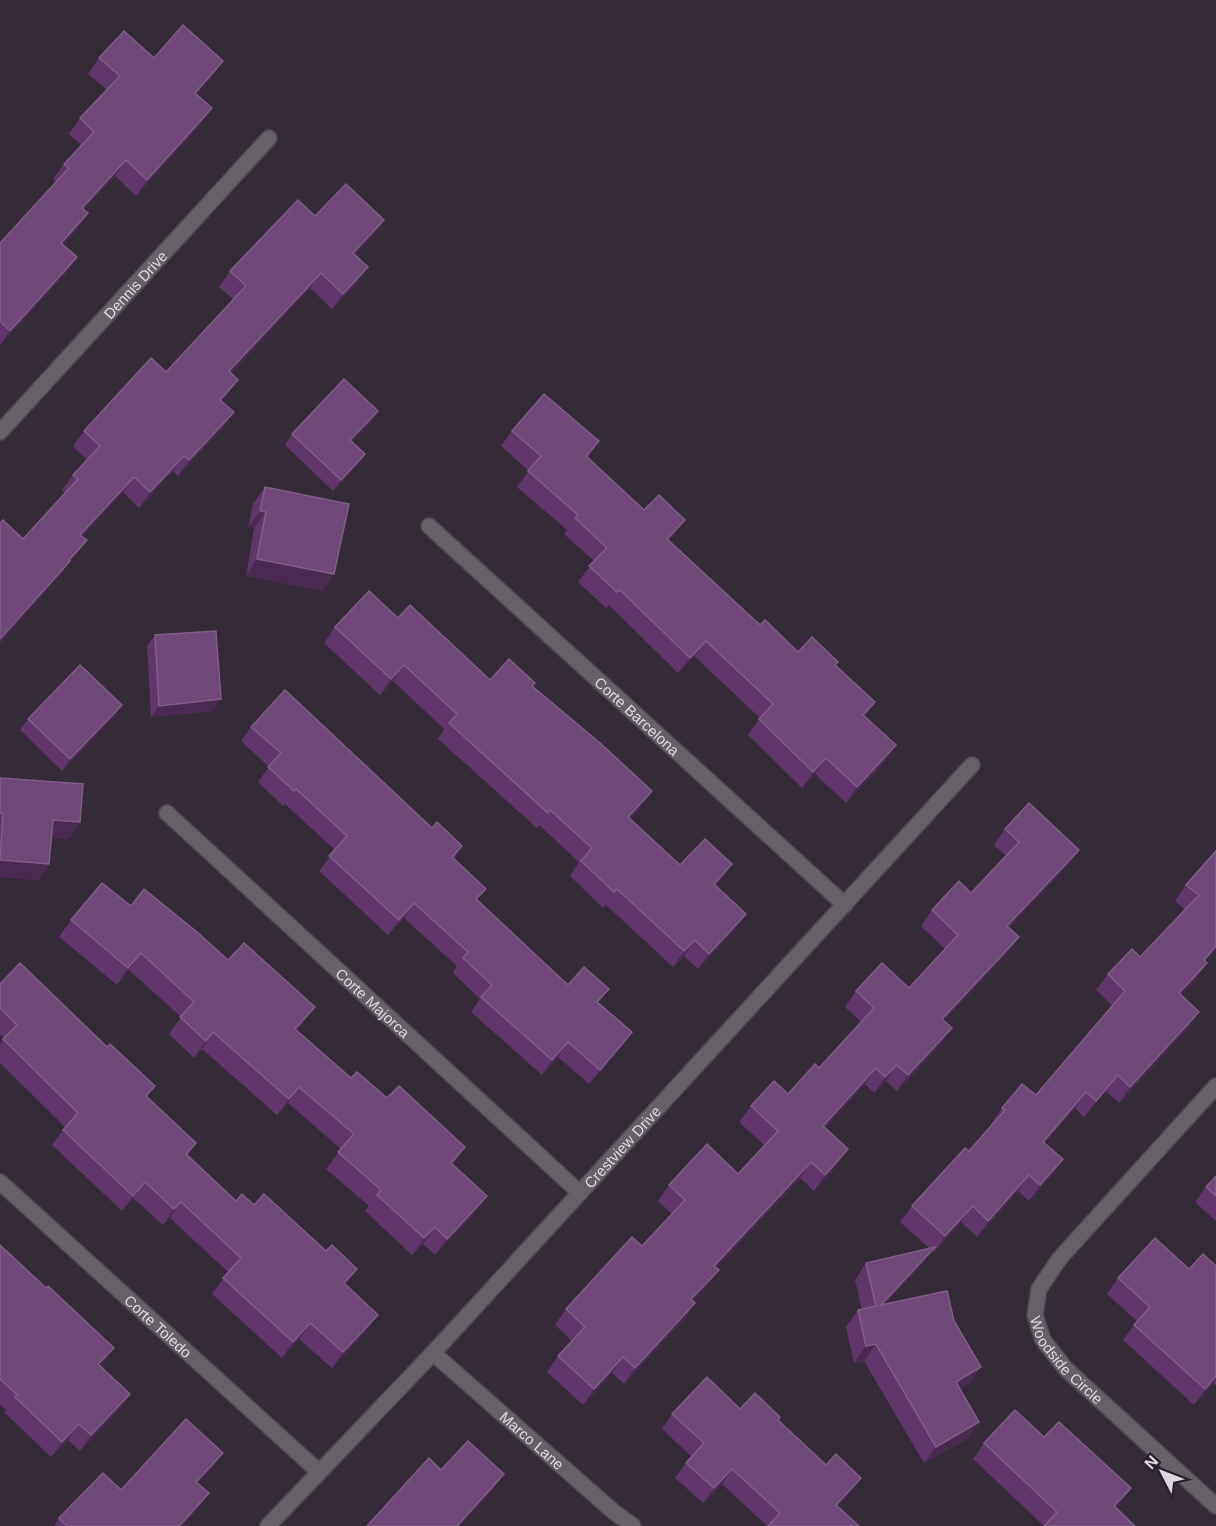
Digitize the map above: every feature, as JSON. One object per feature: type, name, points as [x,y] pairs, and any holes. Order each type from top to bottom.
[{"type":"street","name":"Dennis Drive","points":[[0,432],[269,138]]},
{"type":"street","name":"Corte Barcelona","points":[[429,526],[845,905]]},
{"type":"street","name":"Crestview Drive","points":[[268,1526],[433,1353],[972,765]]},
{"type":"street","name":"Corte Majorca","points":[[167,813],[580,1193]]},
{"type":"street","name":"Woodside Circle","points":[[1216,1086],[1060,1258],[1040,1289],[1035,1315],[1043,1341],[1066,1369],[1216,1506]]},
{"type":"street","name":"Corte Toledo","points":[[0,1182],[318,1471]]},
{"type":"street","name":"Marco Lane","points":[[433,1353],[633,1526]]},
{"type":"building","points":[[183,25],[223,61],[195,93],[212,108],[147,180],[126,160],[82,208],[88,213],[61,243],[77,257],[10,331],[0,321],[0,243],[69,168],[64,164],[94,132],[80,118],[120,76],[99,58],[124,31],[154,58]]},
{"type":"building","points":[[346,184],[384,220],[353,253],[368,267],[343,294],[321,273],[229,371],[238,380],[220,400],[234,412],[189,460],[184,456],[150,492],[134,477],[80,535],[87,540],[0,639],[0,523],[3,520],[23,539],[78,479],[73,475],[100,446],[84,431],[151,358],[166,372],[246,286],[230,271],[298,200],[315,216]]},
{"type":"building","points":[[344,379],[378,411],[350,440],[365,454],[341,480],[292,434]]},
{"type":"building","points":[[544,394],[599,441],[586,456],[644,510],[659,495],[685,520],[667,539],[760,625],[765,620],[798,652],[812,637],[838,662],[835,665],[875,702],[863,715],[896,745],[857,787],[826,758],[813,772],[759,719],[773,704],[706,641],[690,658],[620,590],[617,592],[589,566],[607,548],[575,518],[578,515],[528,471],[541,456],[512,431]]},
{"type":"building","points":[[265,487],[349,504],[334,574],[257,559],[266,512],[260,511]]},
{"type":"building","points":[[369,591],[398,618],[410,605],[490,680],[509,659],[535,683],[532,686],[600,743],[652,791],[628,817],[680,865],[705,839],[732,864],[714,884],[746,914],[709,954],[695,940],[684,951],[617,889],[614,892],[581,861],[592,848],[550,810],[548,813],[449,723],[457,714],[404,665],[391,679],[335,627]]},
{"type":"building","points":[[216,631],[221,699],[159,706],[155,635]]},
{"type":"building","points":[[80,665],[122,705],[70,759],[28,719]]},
{"type":"building","points":[[285,690],[432,828],[437,822],[462,846],[452,857],[486,889],[476,899],[568,985],[584,967],[609,989],[597,1002],[632,1032],[600,1070],[568,1042],[552,1060],[481,997],[492,985],[463,958],[468,952],[414,903],[399,920],[329,856],[347,836],[296,789],[294,791],[268,767],[281,753],[251,727]]},
{"type":"building","points":[[0,778],[83,784],[80,822],[53,820],[49,864],[0,860],[3,814],[0,813]]},
{"type":"building","points":[[1029,803],[1079,850],[1007,926],[1019,937],[942,1019],[952,1028],[908,1075],[897,1065],[885,1077],[876,1068],[823,1126],[848,1149],[825,1175],[811,1162],[714,1266],[719,1270],[691,1299],[695,1303],[635,1368],[623,1357],[594,1389],[558,1356],[585,1327],[566,1309],[632,1237],[642,1246],[685,1200],[669,1185],[707,1144],[738,1174],[778,1131],[751,1106],[774,1081],[788,1094],[815,1064],[819,1068],[874,1008],[856,991],[882,963],[909,988],[958,935],[932,910],[959,881],[971,893],[1019,842],[1005,829]]},
{"type":"building","points":[[1216,851],[1216,946],[1204,960],[1207,963],[1179,993],[1199,1012],[1130,1087],[1118,1075],[1096,1101],[1086,1092],[1043,1142],[1063,1159],[1040,1185],[1029,1175],[988,1221],[973,1206],[945,1236],[912,1206],[965,1148],[969,1151],[1005,1110],[1002,1108],[1022,1084],[1036,1095],[1125,991],[1108,974],[1132,949],[1140,957],[1199,895],[1186,885]]},
{"type":"building","points":[[102,883],[131,906],[144,889],[228,960],[244,943],[315,1007],[295,1029],[351,1078],[357,1072],[387,1098],[399,1086],[465,1147],[451,1163],[487,1196],[447,1239],[435,1227],[424,1238],[377,1195],[381,1190],[338,1152],[354,1134],[299,1087],[289,1099],[213,1032],[206,1041],[180,1017],[194,1002],[141,953],[128,968],[71,920]]},
{"type":"building","points":[[20,963],[107,1047],[110,1044],[155,1086],[146,1096],[196,1143],[186,1154],[236,1201],[242,1194],[254,1205],[264,1194],[326,1251],[332,1245],[357,1269],[344,1283],[378,1315],[343,1352],[310,1323],[293,1342],[223,1278],[241,1258],[181,1202],[174,1209],[145,1182],[133,1196],[63,1130],[78,1113],[3,1039],[17,1025],[0,1008],[0,984]]},
{"type":"building","points":[[1216,1176],[1216,1196],[1206,1187]]},
{"type":"building","points":[[1155,1238],[1189,1269],[1203,1254],[1216,1266],[1216,1376],[1205,1389],[1134,1325],[1150,1307],[1118,1278]]},
{"type":"building","points":[[0,1245],[114,1348],[98,1364],[130,1394],[91,1435],[79,1424],[62,1442],[15,1397],[17,1395],[0,1379]]},
{"type":"building","points":[[935,1247],[881,1305],[947,1291],[954,1321],[981,1367],[956,1382],[979,1422],[936,1447],[876,1344],[866,1346],[858,1310],[876,1306],[866,1263]]},
{"type":"building","points":[[707,1377],[740,1409],[755,1393],[780,1417],[778,1420],[826,1465],[836,1454],[861,1478],[836,1505],[859,1526],[768,1526],[780,1513],[732,1469],[714,1488],[686,1463],[704,1443],[672,1414]]},
{"type":"building","points":[[1015,1410],[1044,1437],[1059,1422],[1131,1488],[1114,1506],[1135,1526],[1044,1526],[1057,1512],[984,1443]]},
{"type":"building","points":[[186,1419],[223,1453],[196,1482],[209,1493],[179,1526],[67,1526],[59,1518],[103,1473],[121,1490]]},
{"type":"building","points":[[468,1441],[504,1474],[457,1526],[367,1526],[429,1458],[441,1470]]}]
